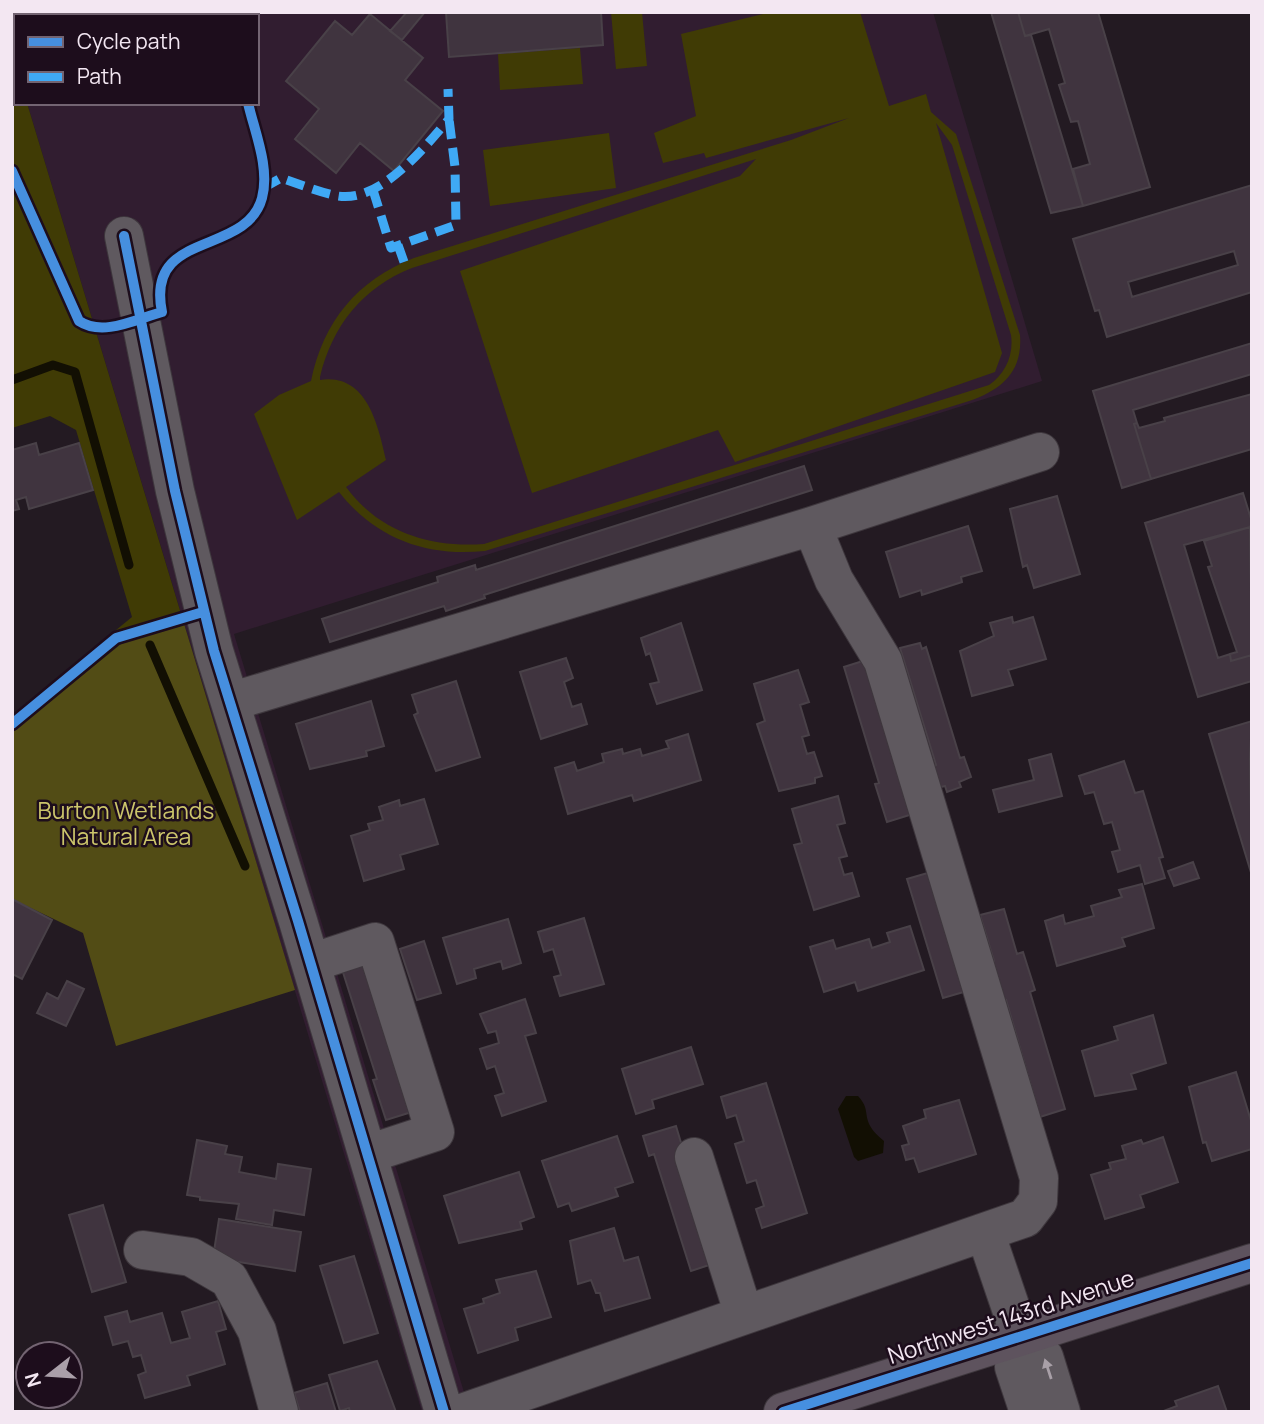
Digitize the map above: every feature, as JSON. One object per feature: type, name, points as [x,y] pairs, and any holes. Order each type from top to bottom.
[{"type":"main road","name":"Northwest 143rd Avenue","points":[[783,1412],[1252,1263]]},
{"type":"lane","points":[[124,236],[197,587],[444,1412]]},
{"type":"lane","points":[[230,702],[812,526],[1040,452]]},
{"type":"lane","points":[[465,1412],[1025,1218],[1038,1201],[1039,1178],[883,661],[834,580],[812,526]]},
{"type":"lane","points":[[311,963],[375,942],[435,1132],[368,1154]]},
{"type":"lane","points":[[695,1157],[744,1315]]},
{"type":"lane","points":[[985,1232],[1020,1335],[1044,1357],[1061,1412]]},
{"type":"lane","points":[[143,1250],[191,1257],[229,1279],[257,1331],[279,1412]]},
{"type":"lane","points":[[1020,1335],[1014,1367],[1029,1412]]},
{"type":"shaded area","points":[[12,12],[933,12],[1042,381],[234,634],[470,1412],[422,1412],[28,105],[259,105],[259,14],[14,14],[14,60]]},
{"type":"shaded area","points":[[611,12],[642,12],[647,66],[616,69]]},
{"type":"shaded area","points":[[771,12],[860,12],[889,106],[926,94],[931,112],[956,134],[1020,335],[1018,360],[1007,379],[989,392],[966,402],[485,551],[443,551],[404,541],[369,522],[339,492],[297,520],[254,414],[279,395],[311,381],[324,340],[334,322],[360,291],[376,278],[414,258],[791,140],[849,118],[706,158],[704,153],[663,163],[654,133],[696,116],[681,34]],"holes":[[[936,123],[952,145],[1011,335],[1011,350],[1007,363],[1000,375],[989,385],[484,544],[444,543],[407,534],[374,515],[359,503],[346,487],[386,460],[374,417],[359,393],[336,380],[320,380],[325,358],[341,325],[365,297],[394,276],[412,268],[756,159],[740,176],[460,271],[532,493],[718,430],[735,462],[995,372],[1002,353]]]},
{"type":"shaded area","points":[[580,48],[583,84],[500,90],[498,54]]},
{"type":"shaded area","points":[[12,54],[14,105],[28,105],[182,617],[137,631],[12,732],[12,715],[132,617],[76,430],[50,416],[12,428]]},
{"type":"shaded area","points":[[609,133],[616,188],[490,206],[483,150]]},
{"type":"shaded area","points":[[846,1096],[858,1096],[863,1102],[868,1122],[884,1141],[883,1153],[858,1161],[854,1157],[838,1109]]},
{"type":"green space","name":"Burton Wetlands Natural Area","points":[[182,617],[295,990],[116,1046],[83,933],[12,899],[12,732],[137,631]]},
{"type":"building","points":[[407,12],[425,12],[402,40],[390,31]]},
{"type":"building","points":[[446,12],[601,12],[603,45],[449,57]]},
{"type":"building","points":[[991,12],[1018,12],[1025,36],[1031,35],[1083,206],[1051,213]]},
{"type":"building","points":[[1018,12],[1098,12],[1150,187],[1083,206],[1073,169],[1090,164],[1078,121],[1071,122],[1059,85],[1065,83],[1049,29],[1025,36]]},
{"type":"building","points":[[370,14],[423,58],[405,80],[443,111],[394,171],[360,143],[336,173],[295,139],[319,109],[286,81],[335,21],[352,35]]},
{"type":"building","points":[[1252,185],[1252,292],[1107,337],[1099,310],[1095,311],[1073,239]],"holes":[[[1234,251],[1238,265],[1132,297],[1128,282]]]},
{"type":"building","points":[[1252,343],[1252,374],[1133,410],[1137,423],[1134,424],[1151,479],[1122,488],[1093,391]]},
{"type":"building","points":[[1252,394],[1252,449],[1151,479],[1134,424],[1137,423],[1139,428],[1165,421],[1164,418]]},
{"type":"building","points":[[36,443],[39,455],[79,443],[93,490],[29,509],[26,497],[16,500],[19,509],[12,511],[12,450]]},
{"type":"building","points":[[804,466],[812,490],[484,595],[485,598],[446,611],[444,606],[330,642],[322,619],[438,582],[437,577],[475,565],[476,570]]},
{"type":"building","points":[[1243,493],[1252,522],[1250,527],[1184,545],[1218,658],[1230,654],[1231,661],[1252,655],[1252,681],[1198,697],[1145,523]]},
{"type":"building","points":[[1057,496],[1080,574],[1034,588],[1027,565],[1023,567],[1010,509]]},
{"type":"building","points":[[968,526],[982,571],[961,577],[962,582],[922,595],[921,590],[900,597],[886,552]]},
{"type":"building","points":[[1250,527],[1252,655],[1231,661],[1230,654],[1237,652],[1208,567],[1212,566],[1204,541]]},
{"type":"building","points":[[1012,617],[1013,623],[1033,617],[1046,659],[1008,670],[1013,685],[972,696],[960,651],[994,636],[990,623]]},
{"type":"building","points":[[681,623],[702,690],[657,704],[650,684],[659,682],[650,653],[646,655],[641,638]]},
{"type":"building","points":[[920,643],[922,649],[926,647],[960,758],[964,757],[971,777],[959,782],[961,787],[947,792],[945,786],[937,788],[931,767],[936,765],[900,648]]},
{"type":"building","points":[[566,658],[573,678],[564,682],[572,707],[581,704],[587,724],[541,739],[520,672]]},
{"type":"building","points":[[869,659],[919,812],[887,822],[875,784],[879,783],[844,667]]},
{"type":"building","points":[[798,670],[809,702],[800,705],[809,735],[802,737],[807,754],[814,752],[822,776],[815,778],[815,783],[779,791],[757,724],[765,721],[754,684]]},
{"type":"building","points":[[456,681],[480,757],[436,771],[414,715],[418,713],[412,695]]},
{"type":"building","points":[[371,701],[384,746],[366,751],[367,756],[310,769],[296,724]]},
{"type":"building","points":[[1252,721],[1250,758],[1252,876],[1209,734]]},
{"type":"building","points":[[688,734],[701,780],[634,801],[632,795],[568,814],[555,768],[574,762],[577,771],[604,762],[602,754],[622,749],[623,754],[640,749],[642,756],[669,748],[666,741]]},
{"type":"building","points":[[1051,754],[1062,796],[999,812],[993,790],[1034,780],[1029,760]]},
{"type":"building","points":[[1124,761],[1135,793],[1143,791],[1163,857],[1159,858],[1165,878],[1145,884],[1140,865],[1118,872],[1112,852],[1120,850],[1112,822],[1104,824],[1094,792],[1085,794],[1079,776]]},
{"type":"building","points":[[838,796],[845,823],[837,825],[847,856],[839,858],[844,875],[852,873],[859,896],[814,910],[794,845],[802,843],[792,809]]},
{"type":"building","points":[[424,799],[438,844],[400,855],[404,869],[364,881],[351,836],[370,830],[368,824],[383,820],[379,807],[399,800],[400,806]]},
{"type":"building","points":[[1193,862],[1199,878],[1174,886],[1168,871]]},
{"type":"building","points":[[931,872],[967,991],[943,998],[907,879]]},
{"type":"building","points":[[1142,884],[1154,928],[1122,938],[1125,946],[1057,966],[1045,921],[1063,915],[1065,924],[1094,916],[1091,906],[1122,897],[1119,890]]},
{"type":"building","points":[[12,899],[52,920],[22,979],[12,974]]},
{"type":"building","points":[[1004,909],[1017,954],[1023,952],[1035,990],[1030,992],[1065,1109],[1040,1117],[1006,1000],[1001,1001],[990,962],[994,961],[980,915]]},
{"type":"building","points":[[584,918],[604,984],[560,996],[554,977],[561,975],[553,949],[544,952],[538,932]]},
{"type":"building","points":[[508,919],[521,963],[503,969],[501,961],[474,969],[476,978],[457,984],[443,938]]},
{"type":"building","points":[[910,926],[924,970],[858,991],[855,982],[824,992],[810,947],[833,940],[836,949],[869,939],[872,948],[890,942],[887,933]]},
{"type":"building","points":[[424,941],[441,993],[417,1000],[400,949]]},
{"type":"building","points":[[364,956],[418,1110],[386,1120],[373,1080],[377,1079],[340,963]]},
{"type":"building","points":[[67,981],[84,989],[66,1026],[37,1013],[47,993],[58,999]]},
{"type":"building","points":[[525,999],[536,1033],[525,1036],[546,1101],[502,1116],[495,1096],[504,1093],[495,1066],[487,1069],[480,1049],[499,1043],[496,1031],[488,1033],[480,1014]]},
{"type":"building","points":[[1153,1015],[1166,1063],[1131,1074],[1136,1089],[1095,1096],[1082,1051],[1118,1040],[1114,1027]]},
{"type":"building","points":[[691,1047],[703,1084],[652,1100],[654,1108],[636,1114],[622,1069]]},
{"type":"building","points":[[1236,1072],[1252,1124],[1252,1149],[1212,1161],[1206,1142],[1203,1143],[1189,1087]]},
{"type":"building","points":[[766,1083],[807,1213],[762,1228],[756,1209],[764,1206],[756,1180],[747,1183],[735,1144],[744,1141],[736,1115],[727,1118],[721,1097]]},
{"type":"building","points":[[959,1100],[976,1154],[919,1172],[914,1158],[906,1160],[902,1146],[909,1144],[903,1126],[926,1118],[924,1110]]},
{"type":"building","points":[[676,1126],[682,1146],[678,1147],[715,1263],[691,1271],[654,1154],[649,1156],[643,1136]]},
{"type":"building","points":[[617,1136],[633,1182],[615,1188],[618,1196],[572,1211],[569,1203],[558,1207],[542,1161]]},
{"type":"building","points":[[1163,1137],[1178,1182],[1140,1195],[1144,1207],[1105,1219],[1091,1175],[1111,1169],[1109,1163],[1126,1159],[1122,1146],[1141,1140],[1143,1144]]},
{"type":"building","points":[[197,1140],[227,1146],[225,1154],[242,1157],[239,1172],[276,1179],[278,1164],[311,1169],[304,1215],[274,1210],[272,1225],[236,1219],[239,1204],[200,1200],[200,1197],[187,1195]]},
{"type":"building","points":[[519,1172],[534,1217],[520,1222],[522,1229],[459,1243],[444,1196]]},
{"type":"building","points":[[103,1205],[126,1282],[92,1292],[69,1215]]},
{"type":"building","points":[[219,1219],[301,1232],[295,1271],[213,1258]]},
{"type":"building","points":[[614,1228],[624,1261],[638,1257],[650,1298],[605,1311],[600,1293],[596,1293],[591,1280],[578,1284],[570,1241]]},
{"type":"building","points":[[354,1256],[378,1333],[344,1343],[320,1266]]},
{"type":"building","points":[[536,1271],[551,1317],[515,1328],[518,1340],[478,1353],[464,1309],[484,1303],[483,1299],[500,1293],[496,1280]]},
{"type":"building","points":[[218,1301],[226,1329],[216,1332],[225,1364],[187,1376],[190,1385],[145,1398],[138,1375],[146,1372],[141,1355],[133,1357],[128,1341],[113,1345],[105,1317],[127,1311],[130,1322],[162,1313],[171,1343],[190,1338],[182,1312]]},
{"type":"building","points":[[377,1361],[396,1412],[350,1412],[349,1408],[340,1411],[329,1375]]},
{"type":"building","points":[[327,1383],[336,1412],[300,1412],[294,1393]]},
{"type":"building","points":[[1218,1386],[1227,1412],[1161,1412],[1177,1406],[1175,1401]]},
{"type":"waterway","points":[[12,380],[53,365],[75,372],[129,565]]},
{"type":"waterway","points":[[150,645],[245,866]]},
{"type":"marked path","points":[[263,188],[281,178],[338,196],[354,196],[370,191],[400,171],[449,119],[448,89]]},
{"type":"marked path","points":[[373,190],[391,248],[456,225],[455,167],[449,119]]},
{"type":"marked path","points":[[398,245],[404,262]]},
{"type":"cycle path","points":[[12,171],[79,321],[98,327],[131,322],[162,312],[161,286],[168,267],[182,255],[237,229],[252,216],[262,198],[264,175],[261,150],[249,105]]},
{"type":"cycle path","points":[[124,236],[175,491],[214,651],[298,921],[444,1412]]},
{"type":"cycle path","points":[[12,724],[116,638],[203,612]]},
{"type":"cycle path","points":[[783,1412],[1252,1263]]}]
